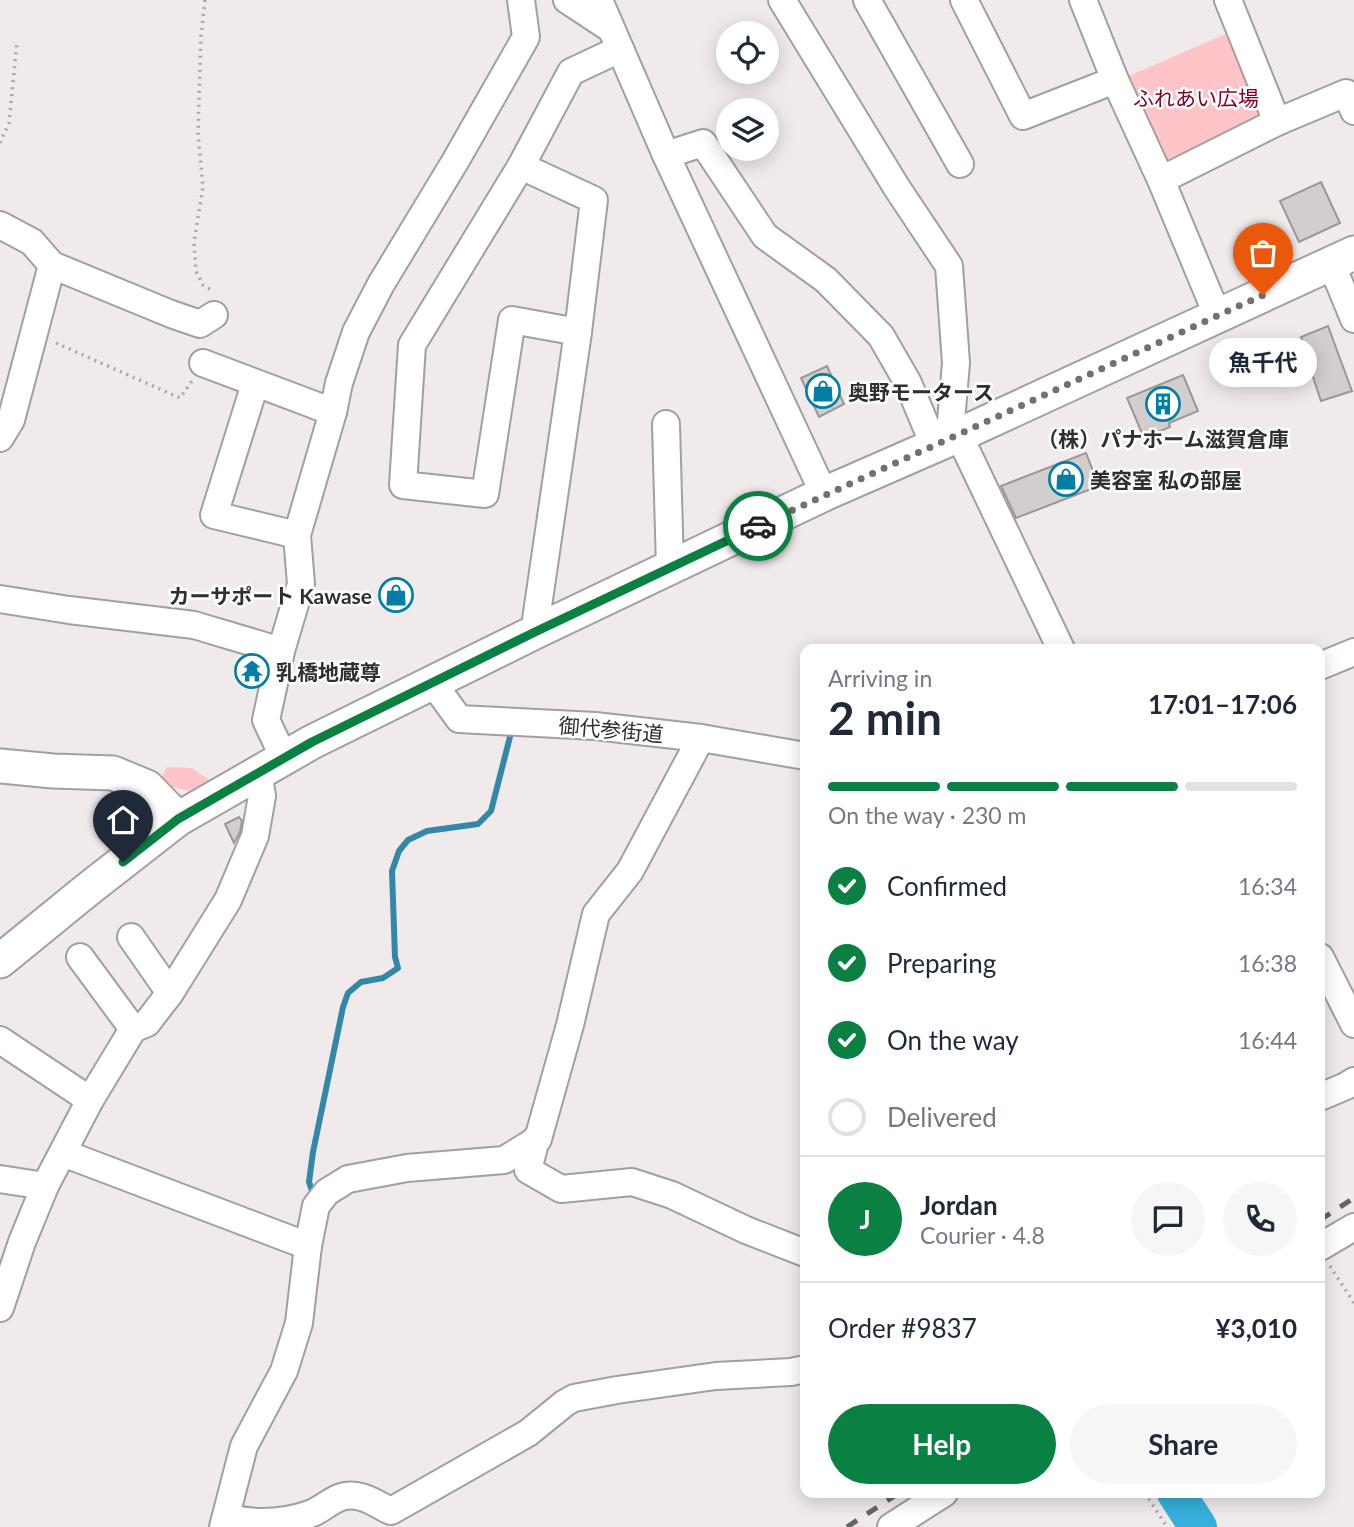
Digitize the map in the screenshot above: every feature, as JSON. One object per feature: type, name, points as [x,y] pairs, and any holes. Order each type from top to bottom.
[{"type":"main road","points":[[0,961],[178,819],[312,742],[824,494],[1343,258]]},
{"type":"main road","points":[[0,766],[113,773],[147,787],[178,819]]},
{"type":"street","points":[[0,1308],[22,1242],[45,1186],[90,1100],[132,1029],[147,1023],[170,993],[228,900],[255,836],[271,765],[266,720],[281,651],[300,584],[297,535],[347,357],[356,332],[381,284],[526,37],[521,0]]},
{"type":"street","points":[[567,0],[615,39]]},
{"type":"street","points":[[599,0],[666,155],[824,494]]},
{"type":"street","points":[[782,0],[897,188],[949,266],[956,363],[951,421],[946,440]]},
{"type":"street","points":[[867,0],[960,164]]},
{"type":"street","points":[[964,0],[1023,116],[1115,80]]},
{"type":"street","points":[[1083,0],[1218,317]]},
{"type":"street","points":[[1228,0],[1277,122]]},
{"type":"street","points":[[578,332],[512,320],[485,494],[403,485],[412,345],[521,166],[571,72],[615,39]]},
{"type":"street","points":[[1161,180],[1277,122],[1346,93],[1354,111]]},
{"type":"street","points":[[666,155],[703,143],[765,236],[826,280],[881,336],[946,440],[1058,644]]},
{"type":"street","points":[[521,166],[594,200],[578,332],[536,620],[537,631]]},
{"type":"street","points":[[0,225],[32,242],[52,265],[200,324],[214,315]]},
{"type":"street","points":[[1343,258],[1354,319]]},
{"type":"street","points":[[0,438],[11,420],[52,265]]},
{"type":"street","points":[[203,363],[333,412]]},
{"type":"street","points":[[255,384],[214,515],[297,535]]},
{"type":"street","points":[[666,424],[670,568]]},
{"type":"street","points":[[0,599],[194,625],[281,651]]},
{"type":"street","points":[[1325,664],[1354,652]]},
{"type":"street","name":"御代参街道","points":[[433,683],[459,719],[595,726],[701,738],[800,755]]},
{"type":"street","points":[[701,738],[630,871],[596,914],[570,1025],[528,1170],[561,1189],[632,1182],[672,1195],[746,1230],[800,1251]]},
{"type":"street","points":[[131,937],[170,993]]},
{"type":"street","points":[[80,957],[132,1029]]},
{"type":"street","points":[[1325,967],[1354,1024]]},
{"type":"street","points":[[0,1040],[90,1100]]},
{"type":"street","points":[[1325,1095],[1354,1080]]},
{"type":"street","points":[[224,1523],[244,1446],[284,1371],[299,1323],[308,1246],[316,1206],[327,1192],[348,1179],[407,1168],[504,1160],[536,1139]]},
{"type":"street","points":[[63,1153],[308,1246]]},
{"type":"street","points":[[0,1179],[45,1186]]},
{"type":"street","points":[[1325,1252],[1354,1227]]},
{"type":"street","points":[[224,1523],[228,1518],[244,1522],[277,1522],[313,1513],[326,1503],[341,1497],[360,1496],[391,1511],[528,1433],[574,1398],[716,1376],[800,1370]]},
{"type":"street","points":[[891,1527],[936,1498]]},
{"type":"path","points":[[205,0],[201,36],[198,133],[203,187],[194,243],[196,271],[203,285],[219,295],[214,315]]},
{"type":"path","points":[[0,143],[9,123],[17,42]]},
{"type":"path","points":[[34,334],[180,398],[203,363]]},
{"type":"path","points":[[1325,1257],[1354,1303]]},
{"type":"path","points":[[1148,1498],[1167,1527]]},
{"type":"green space","name":"ふれあい広場","points":[[1228,33],[1262,118],[1159,163],[1124,78]]},
{"type":"green space","points":[[167,767],[192,768],[209,780],[197,791],[178,788],[161,779]]},
{"type":"building","points":[[1321,182],[1340,223],[1299,242],[1280,201]]},
{"type":"building","points":[[1328,326],[1352,391],[1321,401],[1308,362],[1311,361],[1301,337]]},
{"type":"building","name":"奥野モータース","points":[[827,366],[844,404],[819,417],[801,378]]},
{"type":"building","name":"（株）パナホーム滋賀倉庫","points":[[1183,375],[1198,411],[1169,423],[1170,427],[1144,438],[1127,398]]},
{"type":"building","points":[[1086,453],[1099,486],[1016,518],[1001,486]]},
{"type":"building","points":[[239,817],[242,821],[240,832],[234,843],[225,824]]},
{"type":"waterway","points":[[314,1196],[309,1182],[313,1152],[348,993],[361,982],[383,978],[398,968],[395,957],[392,871],[399,851],[408,840],[427,831],[478,824],[491,811],[512,729]]},
{"type":"waterway","points":[[1179,1498],[1198,1527]]},
{"type":"railway","points":[[1325,1217],[1354,1198]]},
{"type":"railway","points":[[847,1527],[891,1498]]},
{"type":"way so far","points":[[758,526],[1263,295]]},
{"type":"place","name":"魚千代","points":[[1263,295]]},
{"type":"place","name":"奥野モータース","points":[[823,391]]},
{"type":"place","name":"（株）パナホーム滋賀倉庫","points":[[1163,404]]},
{"type":"place","name":"美容室 私の部屋","points":[[1066,479]]},
{"type":"place","name":"カーサポート Kawase","points":[[396,595]]},
{"type":"place","name":"乳橋地蔵尊","points":[[252,671]]},
{"type":"route","points":[[123,862],[178,819],[312,742],[758,526]]}]
